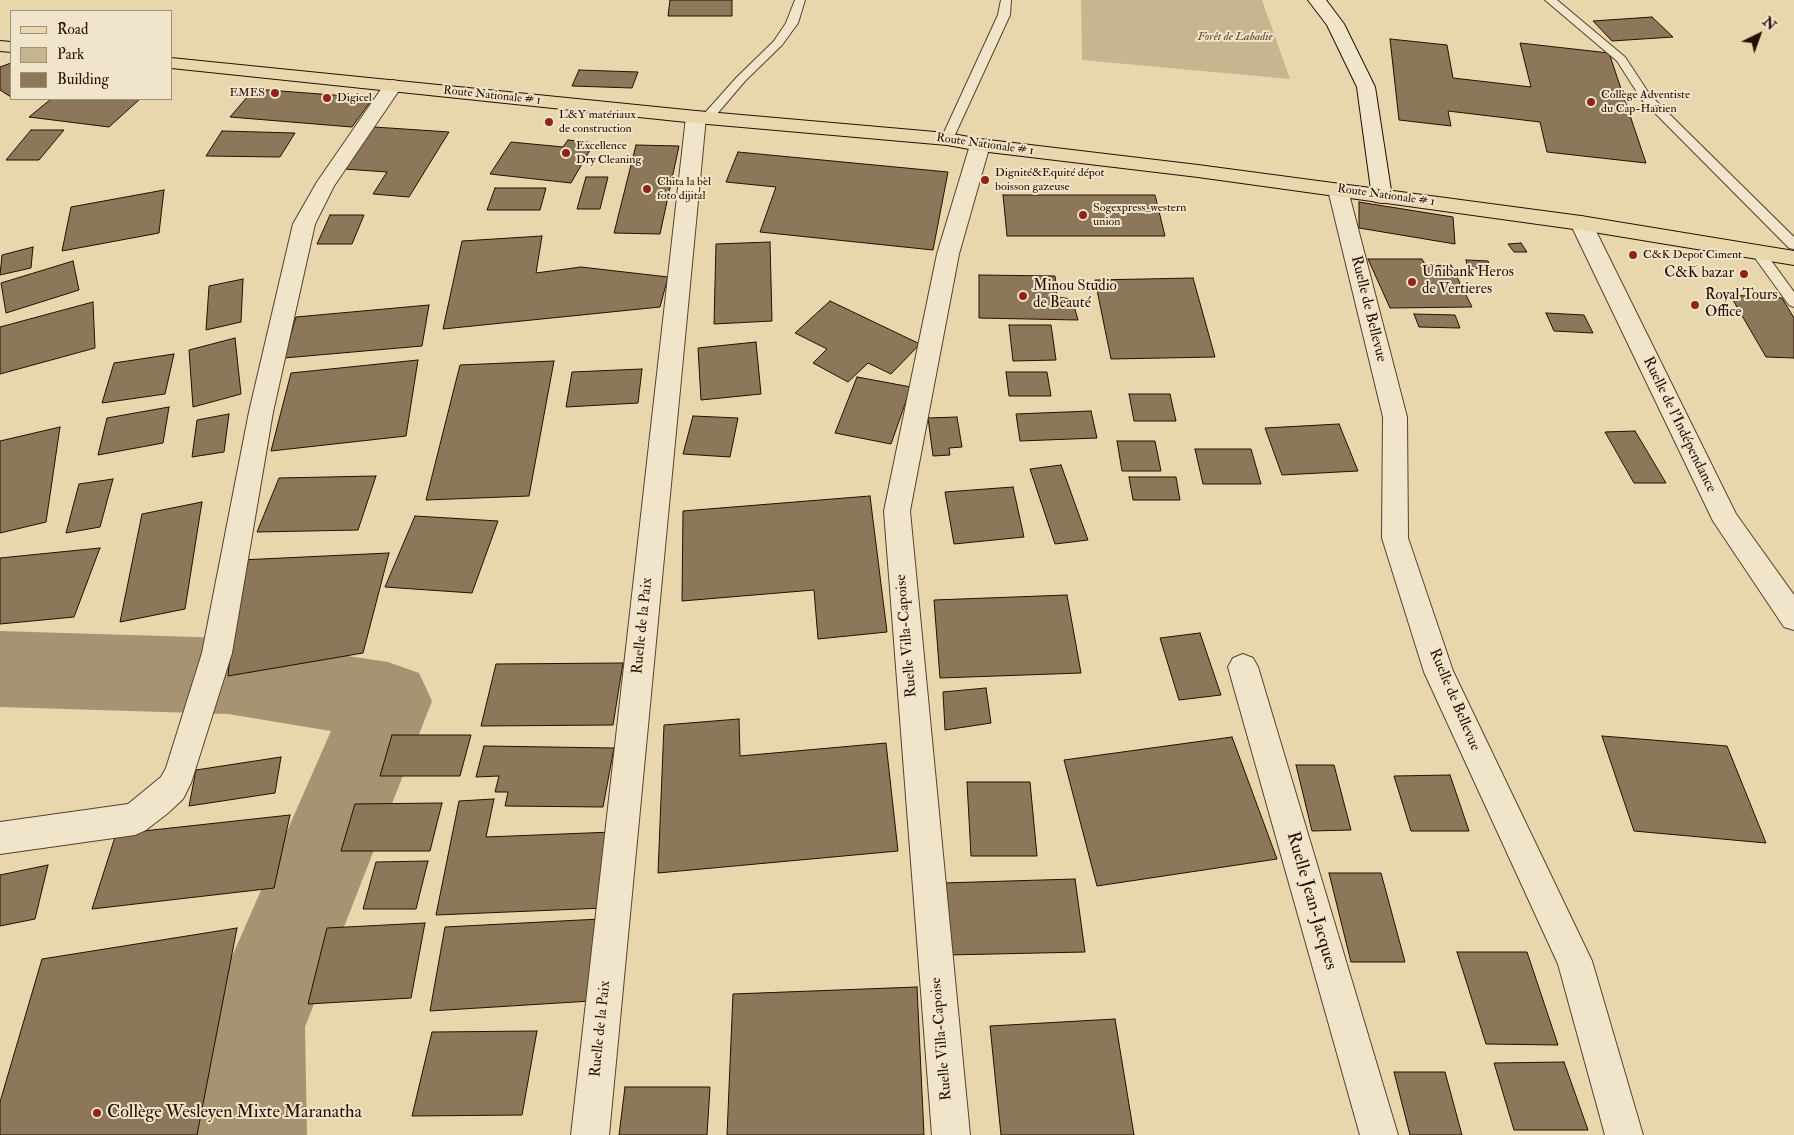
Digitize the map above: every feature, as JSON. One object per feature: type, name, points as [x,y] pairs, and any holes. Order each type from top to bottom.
[{"type":"main road","name":"Route Nationale # 1","points":[[172,63],[702,117],[947,139],[980,145],[1581,223],[1794,258]]},
{"type":"street","points":[[1317,0],[1335,24],[1366,87],[1382,197]]},
{"type":"street","points":[[0,838],[135,818],[172,788],[180,773],[218,653],[261,412],[304,224],[324,186],[393,86]]},
{"type":"street","name":"Ruelle de la Paix","points":[[590,1135],[702,117]]},
{"type":"street","name":"Ruelle Villa-Capoise","points":[[950,1135],[897,511],[948,254],[980,145]]},
{"type":"street","name":"Ruelle de Bellevue","points":[[1338,190],[1395,417],[1395,538],[1439,672],[1575,961],[1624,1135]]},
{"type":"street","name":"Ruelle de l'Indépendance","points":[[1581,223],[1726,521],[1794,618]]},
{"type":"street","name":"Ruelle Jean-Jacques","points":[[1243,667],[1379,1135]]},
{"type":"lane","points":[[702,117],[778,43],[792,23],[800,0]]},
{"type":"lane","points":[[947,139],[1004,15],[1006,0]]},
{"type":"lane","points":[[1550,0],[1621,59],[1646,97],[1794,245]]},
{"type":"lane","points":[[1756,251],[1794,302]]},
{"type":"green space","name":"Forêt de Labadie","points":[[1081,0],[1262,0],[1290,79],[1082,60]]},
{"type":"building","points":[[670,0],[732,0],[732,16],[668,16]]},
{"type":"building","points":[[1652,17],[1673,37],[1612,41],[1593,21]]},
{"type":"building","points":[[1390,39],[1447,45],[1453,78],[1531,87],[1520,43],[1609,53],[1646,163],[1547,152],[1540,122],[1448,111],[1451,126],[1399,120]]},
{"type":"building","points":[[10,63],[10,96],[0,90],[0,67]]},
{"type":"building","points":[[579,70],[638,72],[632,88],[572,86]]},
{"type":"building","points":[[254,89],[373,98],[352,127],[230,117]]},
{"type":"building","points":[[50,100],[139,100],[109,127],[29,117]]},
{"type":"building","points":[[374,127],[449,132],[409,197],[373,194],[387,172],[344,169]]},
{"type":"building","points":[[31,130],[64,130],[39,160],[6,160]]},
{"type":"building","points":[[222,131],[295,133],[280,157],[206,156]]},
{"type":"building","points":[[568,140],[594,143],[571,183],[490,174],[511,142],[563,147]]},
{"type":"building","name":"Chita la bèl foto dijital","points":[[636,145],[679,146],[660,234],[614,233]]},
{"type":"building","points":[[738,152],[948,172],[933,250],[760,232],[776,187],[726,182]]},
{"type":"building","points":[[586,177],[608,177],[600,209],[577,209]]},
{"type":"building","points":[[495,188],[546,188],[540,210],[487,210]]},
{"type":"building","points":[[164,190],[159,233],[62,251],[71,207]]},
{"type":"building","name":"Sogexpress_western union","points":[[1003,195],[1155,195],[1165,236],[1007,236]]},
{"type":"building","points":[[1359,202],[1453,217],[1455,244],[1359,228]]},
{"type":"building","points":[[330,215],[364,215],[352,244],[317,244]]},
{"type":"building","points":[[542,236],[536,273],[581,267],[668,277],[660,307],[443,329],[462,241]]},
{"type":"building","points":[[770,242],[772,321],[714,324],[716,244]]},
{"type":"building","points":[[1521,243],[1527,252],[1514,252],[1508,244]]},
{"type":"building","points":[[33,247],[31,268],[0,275],[2,255]]},
{"type":"building","points":[[1368,259],[1422,259],[1426,266],[1451,265],[1472,307],[1390,308]]},
{"type":"building","points":[[1466,260],[1488,261],[1491,269],[1468,268]]},
{"type":"building","points":[[73,261],[79,290],[6,313],[1,283]]},
{"type":"building","points":[[979,275],[1055,276],[1057,297],[1072,299],[1078,320],[979,318]]},
{"type":"building","points":[[1193,278],[1215,357],[1111,359],[1095,280]]},
{"type":"building","points":[[243,279],[241,322],[206,330],[209,286]]},
{"type":"building","points":[[1730,295],[1782,298],[1794,318],[1794,358],[1766,357]]},
{"type":"building","points":[[830,301],[920,344],[891,374],[868,363],[848,382],[813,363],[827,349],[795,333]]},
{"type":"building","points":[[93,302],[95,348],[0,374],[0,327]]},
{"type":"building","points":[[429,305],[422,346],[284,358],[296,317]]},
{"type":"building","points":[[1546,313],[1584,315],[1593,333],[1554,331]]},
{"type":"building","points":[[1414,314],[1455,315],[1460,328],[1419,327]]},
{"type":"building","points":[[1009,325],[1051,325],[1056,360],[1013,361]]},
{"type":"building","points":[[235,338],[241,394],[193,407],[189,350]]},
{"type":"building","points":[[756,342],[761,394],[701,400],[698,348]]},
{"type":"building","points":[[174,354],[165,394],[102,403],[114,363]]},
{"type":"building","points":[[418,360],[406,436],[271,451],[291,373]]},
{"type":"building","points":[[554,361],[529,496],[426,500],[460,365]]},
{"type":"building","points":[[642,369],[638,403],[566,407],[572,372]]},
{"type":"building","points":[[1006,372],[1047,372],[1051,396],[1009,396]]},
{"type":"building","points":[[857,377],[911,387],[891,444],[835,433]]},
{"type":"building","points":[[1129,394],[1170,394],[1176,421],[1134,421]]},
{"type":"building","points":[[169,407],[163,443],[98,455],[107,418]]},
{"type":"building","points":[[1091,411],[1097,438],[1020,441],[1016,414]]},
{"type":"building","points":[[229,414],[224,452],[192,457],[197,420]]},
{"type":"building","points":[[693,416],[738,418],[730,457],[683,454]]},
{"type":"building","points":[[957,417],[962,447],[949,448],[950,455],[933,456],[928,418]]},
{"type":"building","points":[[1339,424],[1358,471],[1282,475],[1265,428]]},
{"type":"building","points":[[60,427],[46,522],[0,533],[0,441]]},
{"type":"building","points":[[1635,431],[1666,483],[1634,483],[1605,432]]},
{"type":"building","points":[[1117,441],[1155,441],[1161,471],[1122,471]]},
{"type":"building","points":[[1195,449],[1251,449],[1261,484],[1203,484]]},
{"type":"building","points":[[1061,465],[1088,540],[1055,544],[1030,469]]},
{"type":"building","points":[[376,476],[358,530],[257,532],[279,478]]},
{"type":"building","points":[[1129,477],[1176,477],[1180,500],[1133,500]]},
{"type":"building","points":[[113,479],[100,527],[66,533],[79,484]]},
{"type":"building","points":[[1013,487],[1024,537],[954,544],[945,492]]},
{"type":"building","points":[[870,496],[887,632],[818,639],[814,590],[682,601],[683,511]]},
{"type":"building","points":[[202,502],[185,609],[120,622],[142,514]]},
{"type":"building","points":[[415,516],[498,521],[472,593],[385,587]]},
{"type":"building","points":[[100,548],[74,617],[0,624],[0,558]]},
{"type":"building","points":[[389,553],[363,653],[228,676],[240,560]]},
{"type":"building","points":[[1067,595],[1081,673],[940,678],[934,600]]},
{"type":"building","points":[[1200,633],[1221,695],[1179,700],[1160,638]]},
{"type":"building","points":[[623,663],[613,725],[481,726],[496,664]]},
{"type":"building","points":[[986,688],[991,723],[945,730],[943,692]]},
{"type":"building","points":[[739,719],[740,756],[886,743],[898,851],[658,873],[664,725]]},
{"type":"building","points":[[392,735],[471,735],[460,776],[380,776]]},
{"type":"building","points":[[1602,736],[1727,746],[1766,843],[1634,831]]},
{"type":"building","points":[[1232,737],[1277,859],[1097,886],[1064,760]]},
{"type":"building","points":[[484,746],[614,748],[603,807],[505,806],[508,792],[495,792],[499,776],[476,777]]},
{"type":"building","points":[[281,757],[275,793],[189,806],[196,770]]},
{"type":"building","points":[[1296,765],[1334,765],[1351,830],[1312,831]]},
{"type":"building","points":[[1450,775],[1469,831],[1411,831],[1394,776]]},
{"type":"building","points":[[967,782],[1030,782],[1037,856],[971,856]]},
{"type":"building","points":[[494,799],[486,837],[613,832],[604,908],[436,915],[459,801]]},
{"type":"building","points":[[442,803],[430,851],[341,851],[355,804]]},
{"type":"building","points":[[290,815],[274,888],[92,909],[116,834]]},
{"type":"building","points":[[428,861],[416,909],[363,909],[376,862]]},
{"type":"building","points":[[48,865],[35,919],[0,926],[0,875]]},
{"type":"building","points":[[1329,873],[1381,873],[1405,962],[1351,962]]},
{"type":"building","points":[[1075,879],[1085,952],[947,955],[943,883]]},
{"type":"building","points":[[600,919],[591,1001],[430,1011],[445,927]]},
{"type":"building","points":[[425,923],[411,998],[308,1004],[327,928]]},
{"type":"building","points":[[237,928],[197,1135],[0,1135],[0,1102],[42,959]]},
{"type":"building","points":[[1457,952],[1527,952],[1558,1045],[1486,1044]]},
{"type":"building","points":[[917,987],[924,1135],[727,1135],[733,994]]},
{"type":"building","points":[[1115,1019],[1134,1135],[1001,1135],[990,1026]]},
{"type":"building","points":[[537,1031],[522,1115],[412,1116],[432,1032]]},
{"type":"building","points":[[1564,1062],[1588,1130],[1514,1130],[1494,1063]]},
{"type":"building","points":[[1394,1072],[1445,1072],[1462,1135],[1410,1135]]},
{"type":"building","points":[[625,1087],[710,1087],[707,1135],[619,1135]]},
{"type":"waterway","points":[[0,669],[228,676],[388,701],[253,1027],[252,1135]]},
{"type":"place","name":"EMES","points":[[275,93]]},
{"type":"place","name":"Digicel","points":[[327,98]]},
{"type":"place","name":"Collège Adventiste du Cap-Haïtien","points":[[1591,102]]},
{"type":"place","name":"L&Y matériaux de construction","points":[[549,122]]},
{"type":"place","name":"Excellence Dry Cleaning","points":[[566,153]]},
{"type":"place","name":"Dignité&Equité dépot boisson gazeuse","points":[[985,180]]},
{"type":"place","name":"Chita la bèl foto dijital","points":[[647,189]]},
{"type":"place","name":"Sogexpress_western union","points":[[1083,215]]},
{"type":"place","name":"C&K Depot Ciment","points":[[1633,255]]},
{"type":"place","name":"C&K bazar","points":[[1744,274]]},
{"type":"place","name":"Unibank Heros de Vertieres","points":[[1412,282]]},
{"type":"place","name":"Minou Studio de Beauté","points":[[1023,296]]},
{"type":"place","name":"Royal Tours Office","points":[[1695,305]]},
{"type":"place","name":"Collège Wesleyen Mixte Maranatha","points":[[97,1113]]}]
